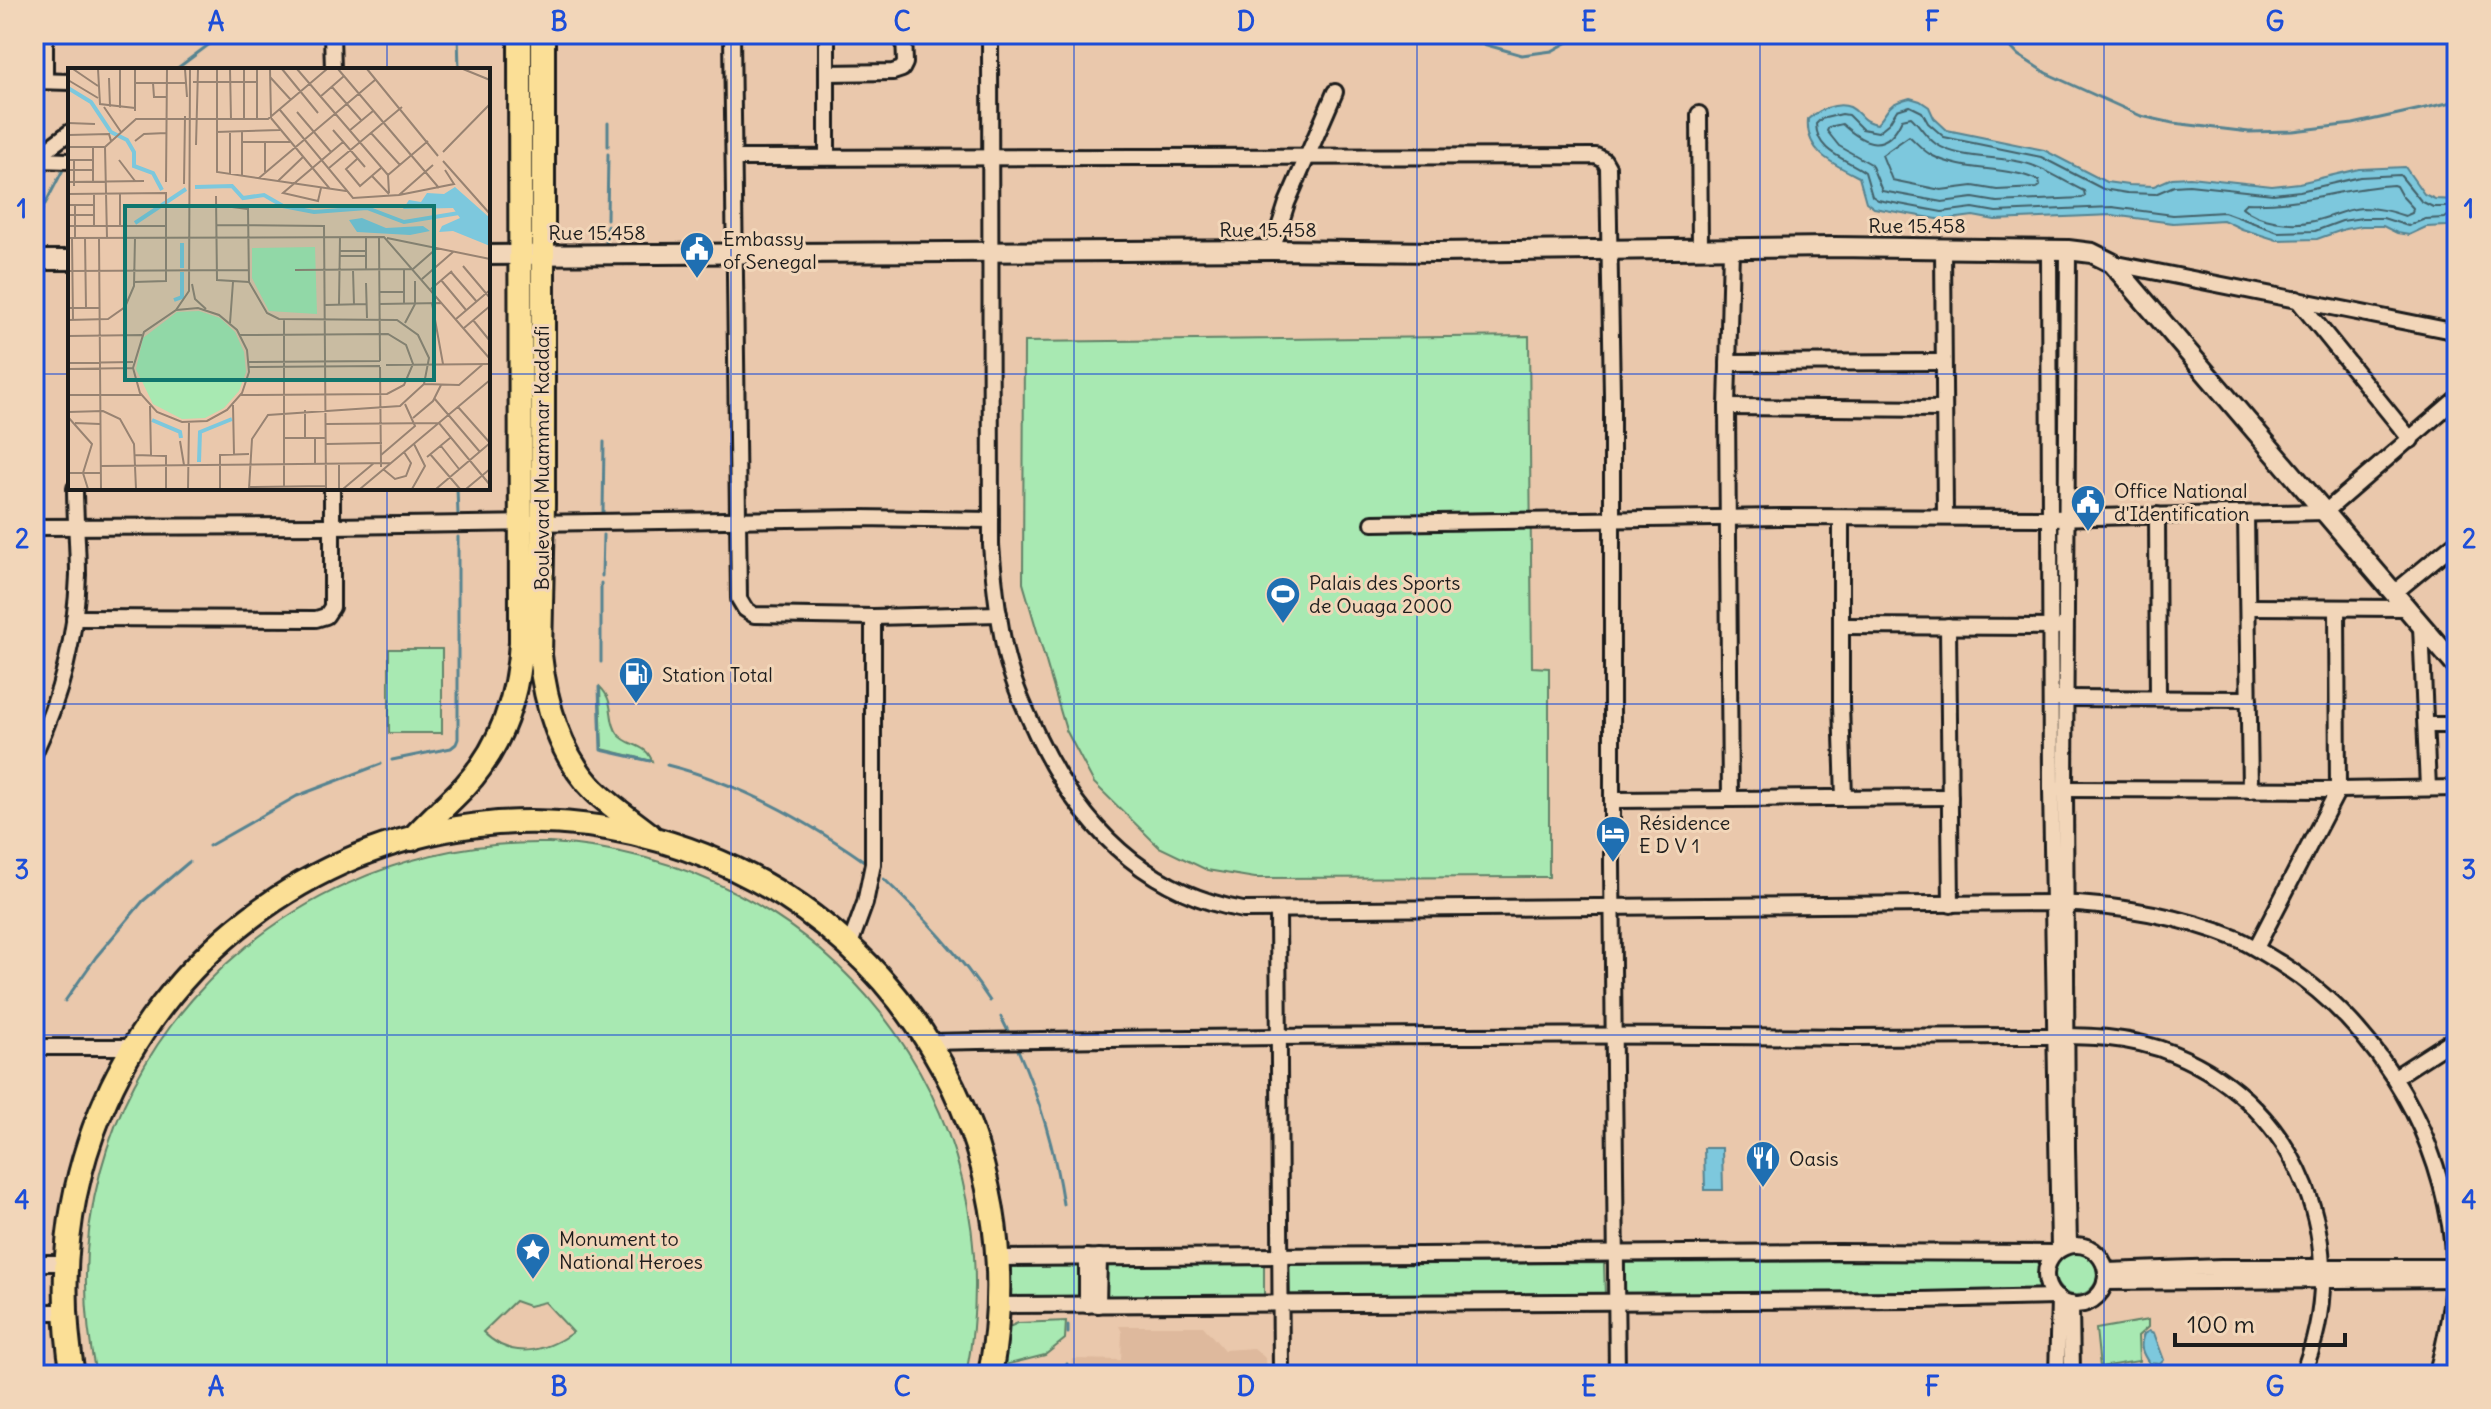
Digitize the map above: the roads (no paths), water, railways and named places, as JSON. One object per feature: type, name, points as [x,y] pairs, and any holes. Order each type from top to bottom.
[{"type":"main road","name":"Boulevard Muammar Kaddafi","points":[[520,34],[530,254],[531,523],[542,676],[555,724],[578,772],[594,790],[656,840]]},
{"type":"main road","name":"Boulevard Muammar Kaddafi","points":[[530,254],[543,34]]},
{"type":"main road","name":"Rue 15.458","points":[[490,255],[1943,247],[2092,253],[2112,263]]},
{"type":"main road","points":[[34,260],[68,260]]},
{"type":"main road","points":[[2112,263],[2457,667]]},
{"type":"main road","name":"Boulevard Muammar Kaddafi","points":[[412,839],[466,785],[498,740],[509,711],[516,689],[531,523]]},
{"type":"main road","points":[[73,1375],[65,1312],[65,1263],[72,1206],[85,1151],[102,1105],[132,1047],[161,1005],[219,943],[252,916],[287,892],[332,868],[363,854],[412,839],[481,826],[534,823],[604,829],[656,840],[701,855],[759,882],[800,907],[849,947],[892,992],[929,1042],[959,1100],[977,1146],[991,1201],[998,1258],[999,1305],[990,1375]]},
{"type":"street","points":[[45,34],[40,81],[68,82]]},
{"type":"street","points":[[332,34],[333,68]]},
{"type":"street","points":[[732,34],[739,599],[745,609],[754,615],[873,617],[999,614]]},
{"type":"street","points":[[827,34],[827,157]]},
{"type":"street","points":[[827,73],[893,72],[902,69],[905,63],[904,34]]},
{"type":"street","points":[[990,34],[989,253],[994,588],[1010,668],[1029,719],[1060,779],[1095,829],[1143,869],[1173,887],[1204,901],[1243,910],[2060,903],[2146,911],[2194,923],[2256,948],[2320,991],[2366,1039],[2395,1077],[2423,1133],[2441,1184],[2455,1273],[2436,1375]]},
{"type":"street","points":[[1272,250],[1287,203],[1335,92]]},
{"type":"street","points":[[1699,114],[1700,249]]},
{"type":"street","points":[[34,159],[68,134]]},
{"type":"street","points":[[734,158],[1596,156],[1604,160],[1608,167],[1612,519],[1617,1375]]},
{"type":"street","points":[[34,159],[68,161]]},
{"type":"street","points":[[1943,247],[1945,517]]},
{"type":"street","points":[[1730,799],[1727,407],[1731,249]]},
{"type":"street","points":[[2058,250],[2059,518],[2067,698],[2058,789]]},
{"type":"street","points":[[2112,263],[2457,332]]},
{"type":"street","points":[[2297,299],[2411,440]]},
{"type":"street","points":[[1728,363],[1943,362]]},
{"type":"street","points":[[1373,523],[1728,518],[2059,518],[2325,512],[2457,398]]},
{"type":"street","points":[[1727,407],[1943,409]]},
{"type":"street","points":[[34,754],[64,679],[71,650],[78,574],[75,490]]},
{"type":"street","points":[[74,618],[316,619],[326,616],[332,607],[332,490]]},
{"type":"street","points":[[2157,515],[2158,698]]},
{"type":"street","points":[[2246,515],[2250,790]]},
{"type":"street","points":[[1841,518],[1844,798]]},
{"type":"street","points":[[2059,518],[2050,627],[2051,698],[2058,789],[2061,1250],[2049,1262],[2046,1272],[2047,1282],[2062,1300],[2072,1375]]},
{"type":"street","points":[[34,527],[738,519],[991,520]]},
{"type":"street","points":[[2394,593],[2457,541]]},
{"type":"street","points":[[2248,607],[2406,608]]},
{"type":"street","points":[[2256,948],[2338,790],[2337,608]]},
{"type":"street","points":[[849,947],[865,903],[873,864],[873,617]]},
{"type":"street","points":[[1841,626],[2066,627]]},
{"type":"street","points":[[1948,626],[1951,905]]},
{"type":"street","points":[[2421,626],[2428,788]]},
{"type":"street","points":[[2051,698],[2249,699]]},
{"type":"street","points":[[2426,725],[2457,725]]},
{"type":"street","points":[[2058,789],[2457,788]]},
{"type":"street","points":[[1614,800],[1950,797]]},
{"type":"street","points":[[1278,910],[1281,1375]]},
{"type":"street","points":[[929,1042],[1728,1034],[2120,1038],[2171,1052],[2204,1067],[2243,1097],[2268,1122],[2288,1151],[2305,1184],[2317,1229],[2324,1274],[2314,1341],[2302,1375]]},
{"type":"street","points":[[2395,1077],[2457,1037]]},
{"type":"street","points":[[34,1047],[132,1047]]},
{"type":"street","points":[[998,1258],[2061,1250],[2083,1246],[2094,1251],[2102,1260],[2106,1277],[2101,1292],[2093,1300],[2082,1304],[2062,1300],[999,1305]]},
{"type":"street","points":[[1092,1305],[1093,1257]]},
{"type":"street","points":[[34,1263],[65,1263]]},
{"type":"street","points":[[2106,1277],[2221,1267],[2324,1274],[2455,1273]]},
{"type":"street","points":[[2057,1375],[2062,1300]]},
{"type":"street","points":[[34,1312],[65,1312]]},
{"type":"water","points":[[1910,98],[1929,107],[1934,118],[1947,130],[2044,150],[2106,182],[2154,186],[2172,178],[2190,177],[2272,186],[2359,169],[2405,167],[2424,194],[2435,199],[2457,200],[2457,220],[2447,226],[2426,227],[2409,235],[2383,226],[2362,226],[2317,239],[2277,240],[2223,220],[2173,223],[2112,215],[1995,220],[1973,216],[1943,220],[1874,208],[1866,202],[1859,177],[1831,162],[1816,148],[1808,130],[1808,119],[1828,108],[1845,105],[1867,121],[1877,124],[1892,105]]},
{"type":"water","points":[[1704,1148],[1722,1148],[1723,1190],[1705,1190]]},
{"type":"water","points":[[2149,1331],[2154,1333],[2164,1360],[2160,1364],[2149,1363],[2143,1353],[2142,1338]]},
{"type":"waterway","points":[[178,68],[223,34]]},
{"type":"waterway","points":[[458,34],[459,68]]},
{"type":"waterway","points":[[1414,34],[1462,38],[1522,55],[1552,51],[1570,41],[1639,34]]},
{"type":"waterway","points":[[1998,34],[2018,55],[2046,73],[2141,116],[2173,123],[2249,132],[2293,131],[2353,124],[2457,101]]},
{"type":"waterway","points":[[608,123],[608,146]]},
{"type":"waterway","points":[[607,219],[608,154]]},
{"type":"waterway","points":[[34,225],[66,164]]},
{"type":"waterway","points":[[606,246],[607,226]]},
{"type":"waterway","points":[[603,514],[604,442]]},
{"type":"waterway","points":[[457,490],[458,515]]},
{"type":"waterway","points":[[602,576],[603,535]]},
{"type":"waterway","points":[[392,760],[451,748],[458,739],[458,537]]},
{"type":"waterway","points":[[601,583],[601,662]]},
{"type":"waterway","points":[[599,687],[601,750],[650,761]]},
{"type":"waterway","points":[[209,846],[297,796],[381,764]]},
{"type":"waterway","points":[[667,765],[720,782],[770,804],[818,830],[864,861]]},
{"type":"waterway","points":[[65,1001],[96,957],[143,901],[189,862]]},
{"type":"waterway","points":[[884,879],[941,937],[990,1001]]},
{"type":"waterway","points":[[1001,1017],[1010,1035]]},
{"type":"waterway","points":[[1018,1050],[1046,1126],[1063,1204]]},
{"type":"waterway","points":[[1068,1325],[1068,1333]]},
{"type":"waterway","points":[[1065,1375],[1067,1364]]},
{"type":"place","name":"Embassy of Senegal","points":[[697,280]]},
{"type":"place","name":"Office National d'Identification","points":[[2088,533]]},
{"type":"place","name":"Palais des Sports de Ouaga 2000","points":[[1283,625]]},
{"type":"place","name":"Station Total","points":[[636,705]]},
{"type":"place","name":"Résidence E D V 1","points":[[1613,864]]},
{"type":"place","name":"Oasis","points":[[1763,1189]]},
{"type":"place","name":"Monument to National Heroes","points":[[533,1281]]}]
